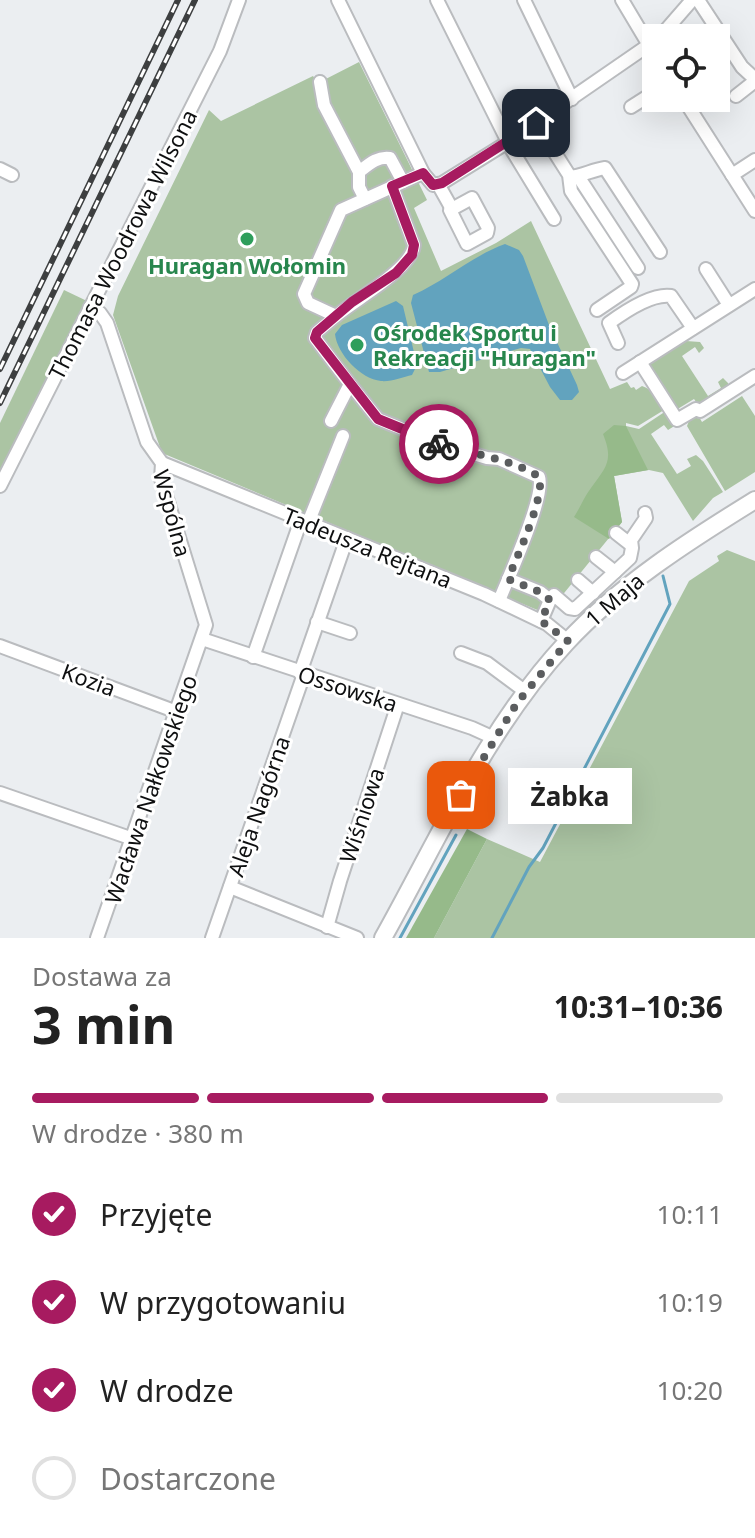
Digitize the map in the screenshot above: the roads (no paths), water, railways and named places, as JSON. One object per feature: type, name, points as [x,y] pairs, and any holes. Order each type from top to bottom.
[{"type":"main road","name":"1 Maja","points":[[383,938],[494,738],[526,692],[568,641],[612,598],[650,567],[755,500]]},
{"type":"street","name":"Thomasa Woodrowa Wilsona","points":[[0,486],[213,65],[239,0]]},
{"type":"street","points":[[338,0],[423,173],[436,184],[452,209]]},
{"type":"street","points":[[437,0],[508,142],[554,219]]},
{"type":"street","points":[[524,0],[572,99]]},
{"type":"street","points":[[622,0],[642,27]]},
{"type":"street","points":[[674,24],[695,0],[742,67],[755,80],[736,96]]},
{"type":"street","points":[[436,184],[508,142],[642,53]]},
{"type":"street","points":[[320,82],[328,115],[359,172],[359,187],[365,199]]},
{"type":"street","points":[[631,107],[642,100]]},
{"type":"street","points":[[692,112],[755,211]]},
{"type":"street","points":[[536,123],[638,268]]},
{"type":"street","points":[[359,172],[375,160],[390,158],[414,245],[412,255],[396,273],[336,316],[317,332],[315,338],[378,419],[440,444],[499,459],[539,477],[542,485],[534,513],[499,601]]},
{"type":"street","points":[[732,175],[755,160]]},
{"type":"street","points":[[597,310],[632,284],[571,191],[574,177],[587,170],[605,168],[660,252]]},
{"type":"street","points":[[336,316],[308,303],[304,294],[341,210],[423,173]]},
{"type":"street","points":[[706,269],[729,305]]},
{"type":"street","points":[[623,373],[755,289]]},
{"type":"street","points":[[618,343],[609,323],[664,295],[671,296],[693,328]]},
{"type":"street","name":"Wspólna","points":[[90,307],[100,313],[107,323],[147,442],[162,463],[161,479],[206,625],[202,639]]},
{"type":"street","points":[[640,362],[677,420],[696,409],[700,411],[755,376]]},
{"type":"street","points":[[331,421],[350,384]]},
{"type":"street","points":[[253,657],[304,521],[343,436]]},
{"type":"street","name":"Tadeusza Rejtana","points":[[162,463],[499,601],[541,621],[568,641]]},
{"type":"street","points":[[508,579],[572,609],[630,558],[633,534],[646,518],[645,513]]},
{"type":"street","points":[[616,533],[630,544]]},
{"type":"street","name":"Aleja Nagórna","points":[[212,938],[347,538]]},
{"type":"street","points":[[596,557],[615,572]]},
{"type":"street","points":[[578,580],[593,593]]},
{"type":"street","points":[[541,621],[552,598],[564,583]]},
{"type":"street","points":[[317,622],[350,633]]},
{"type":"street","name":"Ossowska","points":[[202,639],[472,728],[494,738]]},
{"type":"street","name":"Wacława Nałkowskiego","points":[[97,938],[202,639]]},
{"type":"street","name":"Kozia","points":[[0,646],[177,712]]},
{"type":"street","points":[[461,653],[487,663],[526,692]]},
{"type":"street","name":"Wiśniowa","points":[[327,927],[398,704]]},
{"type":"street","points":[[0,793],[133,839]]},
{"type":"street","points":[[230,887],[357,938]]},
{"type":"water","points":[[505,244],[519,250],[523,256],[549,325],[577,385],[579,392],[572,400],[560,400],[530,349],[521,348],[440,372],[429,372],[411,303],[413,295]]},
{"type":"water","points":[[396,301],[403,306],[417,365],[412,375],[381,381],[358,371],[340,350],[335,334],[342,325]]},
{"type":"waterway","points":[[492,938],[529,867],[543,848],[670,604],[663,576]]},
{"type":"waterway","points":[[400,938],[456,835]]},
{"type":"railway","points":[[0,369],[178,0]]},
{"type":"railway","points":[[0,403],[195,0]]},
{"type":"place","name":"Huragan Wołomin","points":[[247,239]]},
{"type":"place","name":"Ośrodek Sportu i Rekreacji \"Huragan\"","points":[[357,345]]},
{"type":"place","name":"Żabka","points":[[461,795]]}]
